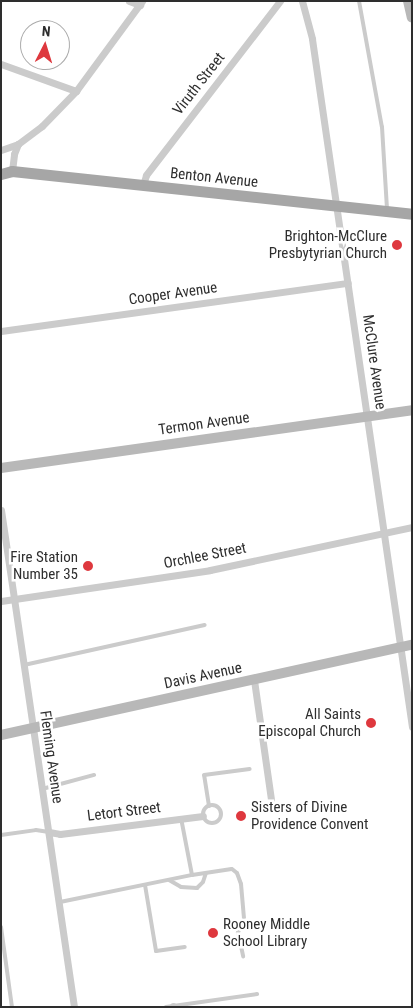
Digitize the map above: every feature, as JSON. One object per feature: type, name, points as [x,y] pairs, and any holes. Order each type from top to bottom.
[{"type":"main road","name":"Benton Avenue","points":[[1,165],[7,172],[412,214]]},
{"type":"street","points":[[1,150],[18,144],[42,126],[76,92],[141,3],[129,1]]},
{"type":"street","name":"Viruth Street","points":[[143,185],[146,175],[280,1]]},
{"type":"street","name":"McClure Avenue","points":[[302,1],[312,39],[412,727]]},
{"type":"street","points":[[408,1],[412,18]]},
{"type":"street","points":[[1,64],[76,92]]},
{"type":"street","points":[[7,172],[18,144]]},
{"type":"street","name":"Cooper Avenue","points":[[1,331],[348,284]]},
{"type":"street","name":"Termon Avenue","points":[[1,468],[412,410]]},
{"type":"street","name":"Fleming Avenue","points":[[1,510],[74,1007]]},
{"type":"street","name":"Orchlee Street","points":[[1,601],[175,576],[412,526]]},
{"type":"street","name":"Davis Avenue","points":[[1,735],[412,646]]},
{"type":"street","points":[[254,680],[271,799]]},
{"type":"street","name":"Letort Street","points":[[49,832],[60,834],[203,816]]},
{"type":"lane","points":[[359,1],[382,127],[388,212]]},
{"type":"lane","points":[[24,665],[205,625]]},
{"type":"lane","points":[[209,806],[204,775],[250,769]]},
{"type":"lane","points":[[42,789],[94,775]]},
{"type":"lane","points":[[209,806],[219,809],[219,818],[215,822],[209,822],[203,816],[203,811],[209,806]]},
{"type":"lane","points":[[181,818],[192,875]]},
{"type":"lane","points":[[1,835],[36,830],[49,832]]},
{"type":"lane","points":[[60,902],[192,875],[232,870],[239,879],[244,922],[238,932],[243,956]]},
{"type":"lane","points":[[169,880],[181,887],[197,888],[203,882],[206,873]]},
{"type":"lane","points":[[145,885],[156,951],[185,947]]},
{"type":"lane","points":[[1,927],[12,1007]]},
{"type":"lane","points":[[171,1006],[258,994]]},
{"type":"place","name":"Brighton-McClure Presbytyrian Church","points":[[397,245]]},
{"type":"place","name":"Fire Station Number 35","points":[[88,566]]},
{"type":"place","name":"All Saints Episcopal Church","points":[[371,723]]},
{"type":"place","name":"Sisters of Divine Providence Convent","points":[[241,816]]},
{"type":"place","name":"Rooney Middle School Library","points":[[213,933]]}]
